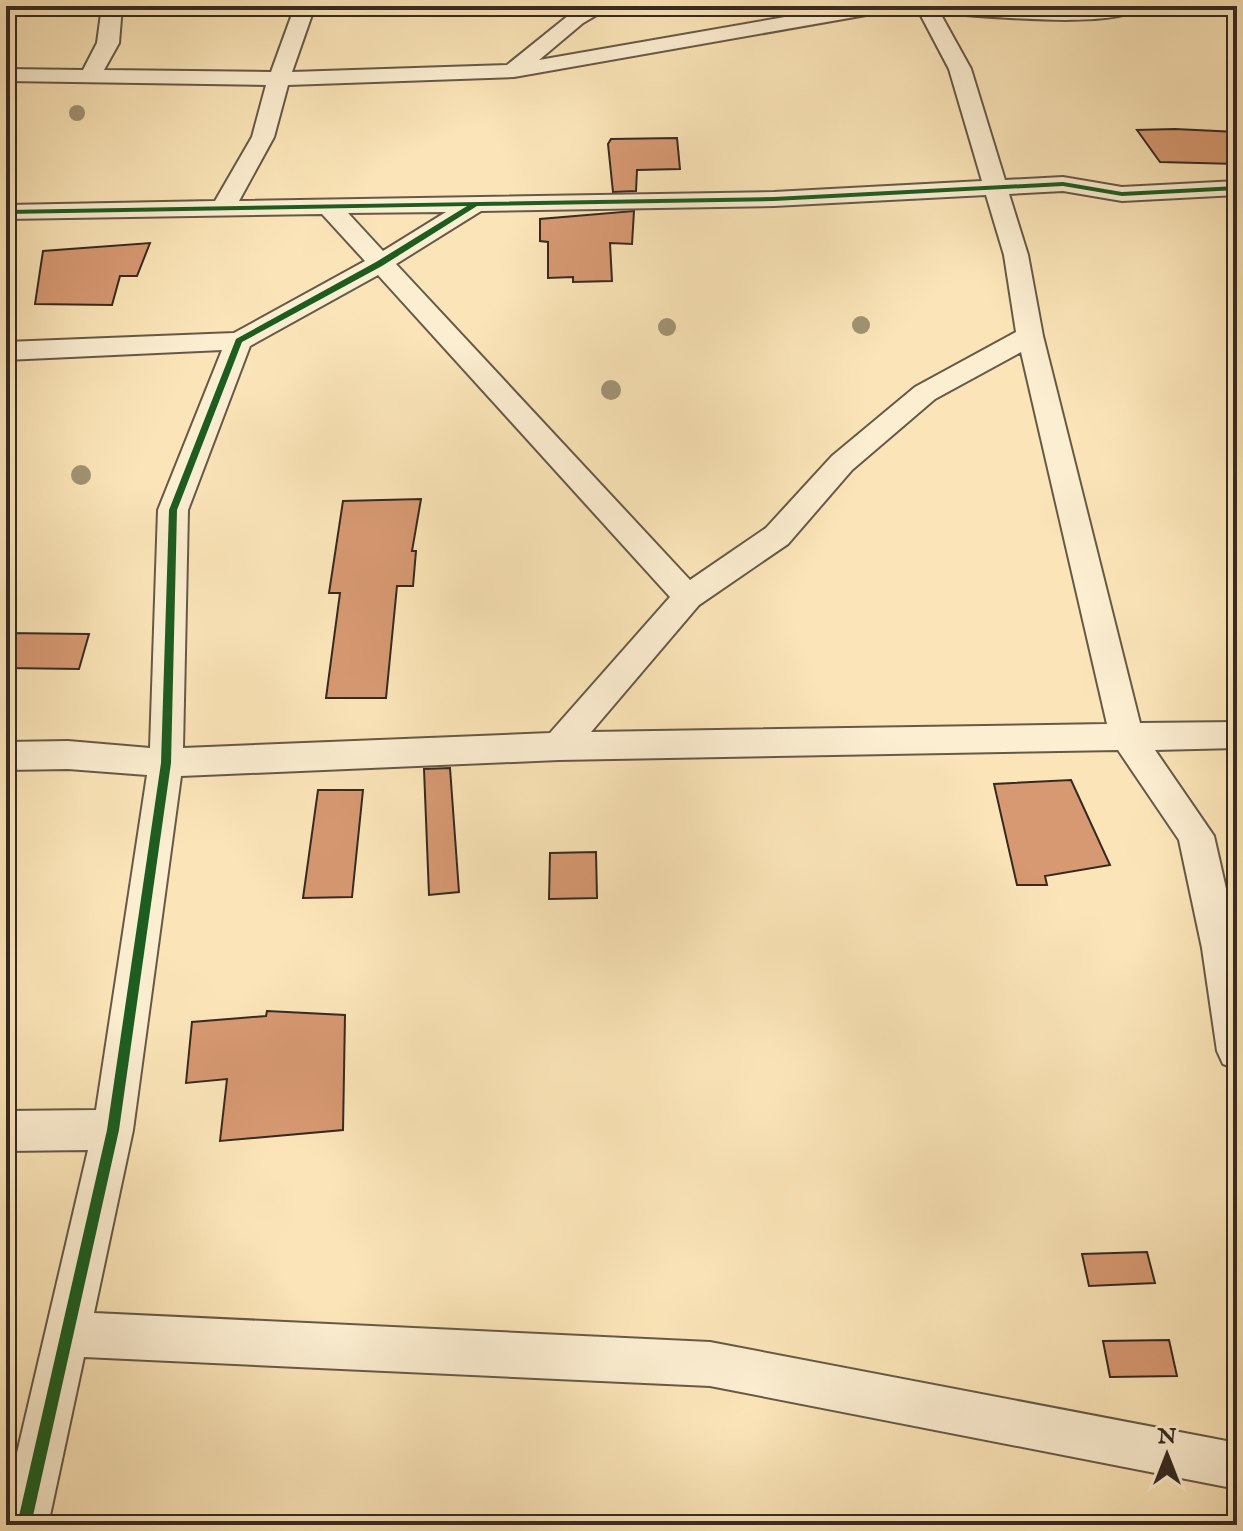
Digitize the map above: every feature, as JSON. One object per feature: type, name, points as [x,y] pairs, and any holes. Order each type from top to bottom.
[{"type":"street","points":[[91,74],[108,43],[112,6]]},
{"type":"street","points":[[224,207],[263,137],[279,79],[305,6]]},
{"type":"street","points":[[514,71],[576,19],[602,6]]},
{"type":"street","points":[[6,75],[279,79],[392,78],[514,71],[871,7],[926,6],[1075,15],[1132,6]]},
{"type":"street","points":[[926,6],[960,69],[1016,255],[1030,336],[1127,736],[1196,836],[1221,948],[1237,1051]]},
{"type":"street","points":[[6,212],[774,199],[1063,184],[1122,194],[1237,188]]},
{"type":"street","points":[[6,351],[239,341],[379,264],[477,203]]},
{"type":"street","points":[[327,205],[688,597]]},
{"type":"street","points":[[559,746],[688,597],[777,536],[842,463],[925,393],[1030,336]]},
{"type":"street","points":[[24,1525],[113,1130],[166,763],[173,510],[239,341]]},
{"type":"street","points":[[6,756],[68,755],[166,763],[559,746],[1237,735]]},
{"type":"street","points":[[6,1131],[113,1130]]},
{"type":"street","points":[[67,1334],[710,1364],[1237,1466]]},
{"type":"building","points":[[1137,130],[1237,132],[1237,164],[1160,162]]},
{"type":"building","points":[[677,138],[680,169],[637,170],[636,191],[613,192],[608,144],[611,139]]},
{"type":"building","points":[[634,211],[632,244],[610,243],[612,281],[573,282],[573,277],[548,278],[548,242],[540,241],[540,219]]},
{"type":"building","points":[[150,243],[137,276],[120,276],[112,305],[35,304],[43,251]]},
{"type":"building","points":[[421,499],[412,551],[416,551],[413,586],[397,586],[386,698],[326,698],[340,593],[329,593],[343,501]]},
{"type":"building","points":[[6,633],[89,634],[79,669],[6,668]]},
{"type":"building","points":[[450,768],[459,892],[429,895],[424,769]]},
{"type":"building","points":[[1071,780],[1110,865],[1045,876],[1047,885],[1017,885],[994,784]]},
{"type":"building","points":[[318,790],[363,790],[352,897],[303,898]]},
{"type":"building","points":[[596,852],[597,898],[549,899],[550,853]]},
{"type":"building","points":[[267,1011],[345,1015],[343,1130],[220,1141],[227,1079],[186,1083],[192,1022],[266,1016]]},
{"type":"building","points":[[1147,1252],[1155,1283],[1089,1286],[1082,1254]]},
{"type":"building","points":[[1169,1340],[1177,1376],[1110,1377],[1103,1341]]},
{"type":"cycle path","points":[[6,212],[774,199],[1063,184],[1122,194],[1237,188]]},
{"type":"cycle path","points":[[24,1525],[113,1130],[166,763],[173,510],[239,341],[379,264],[477,203]]}]
